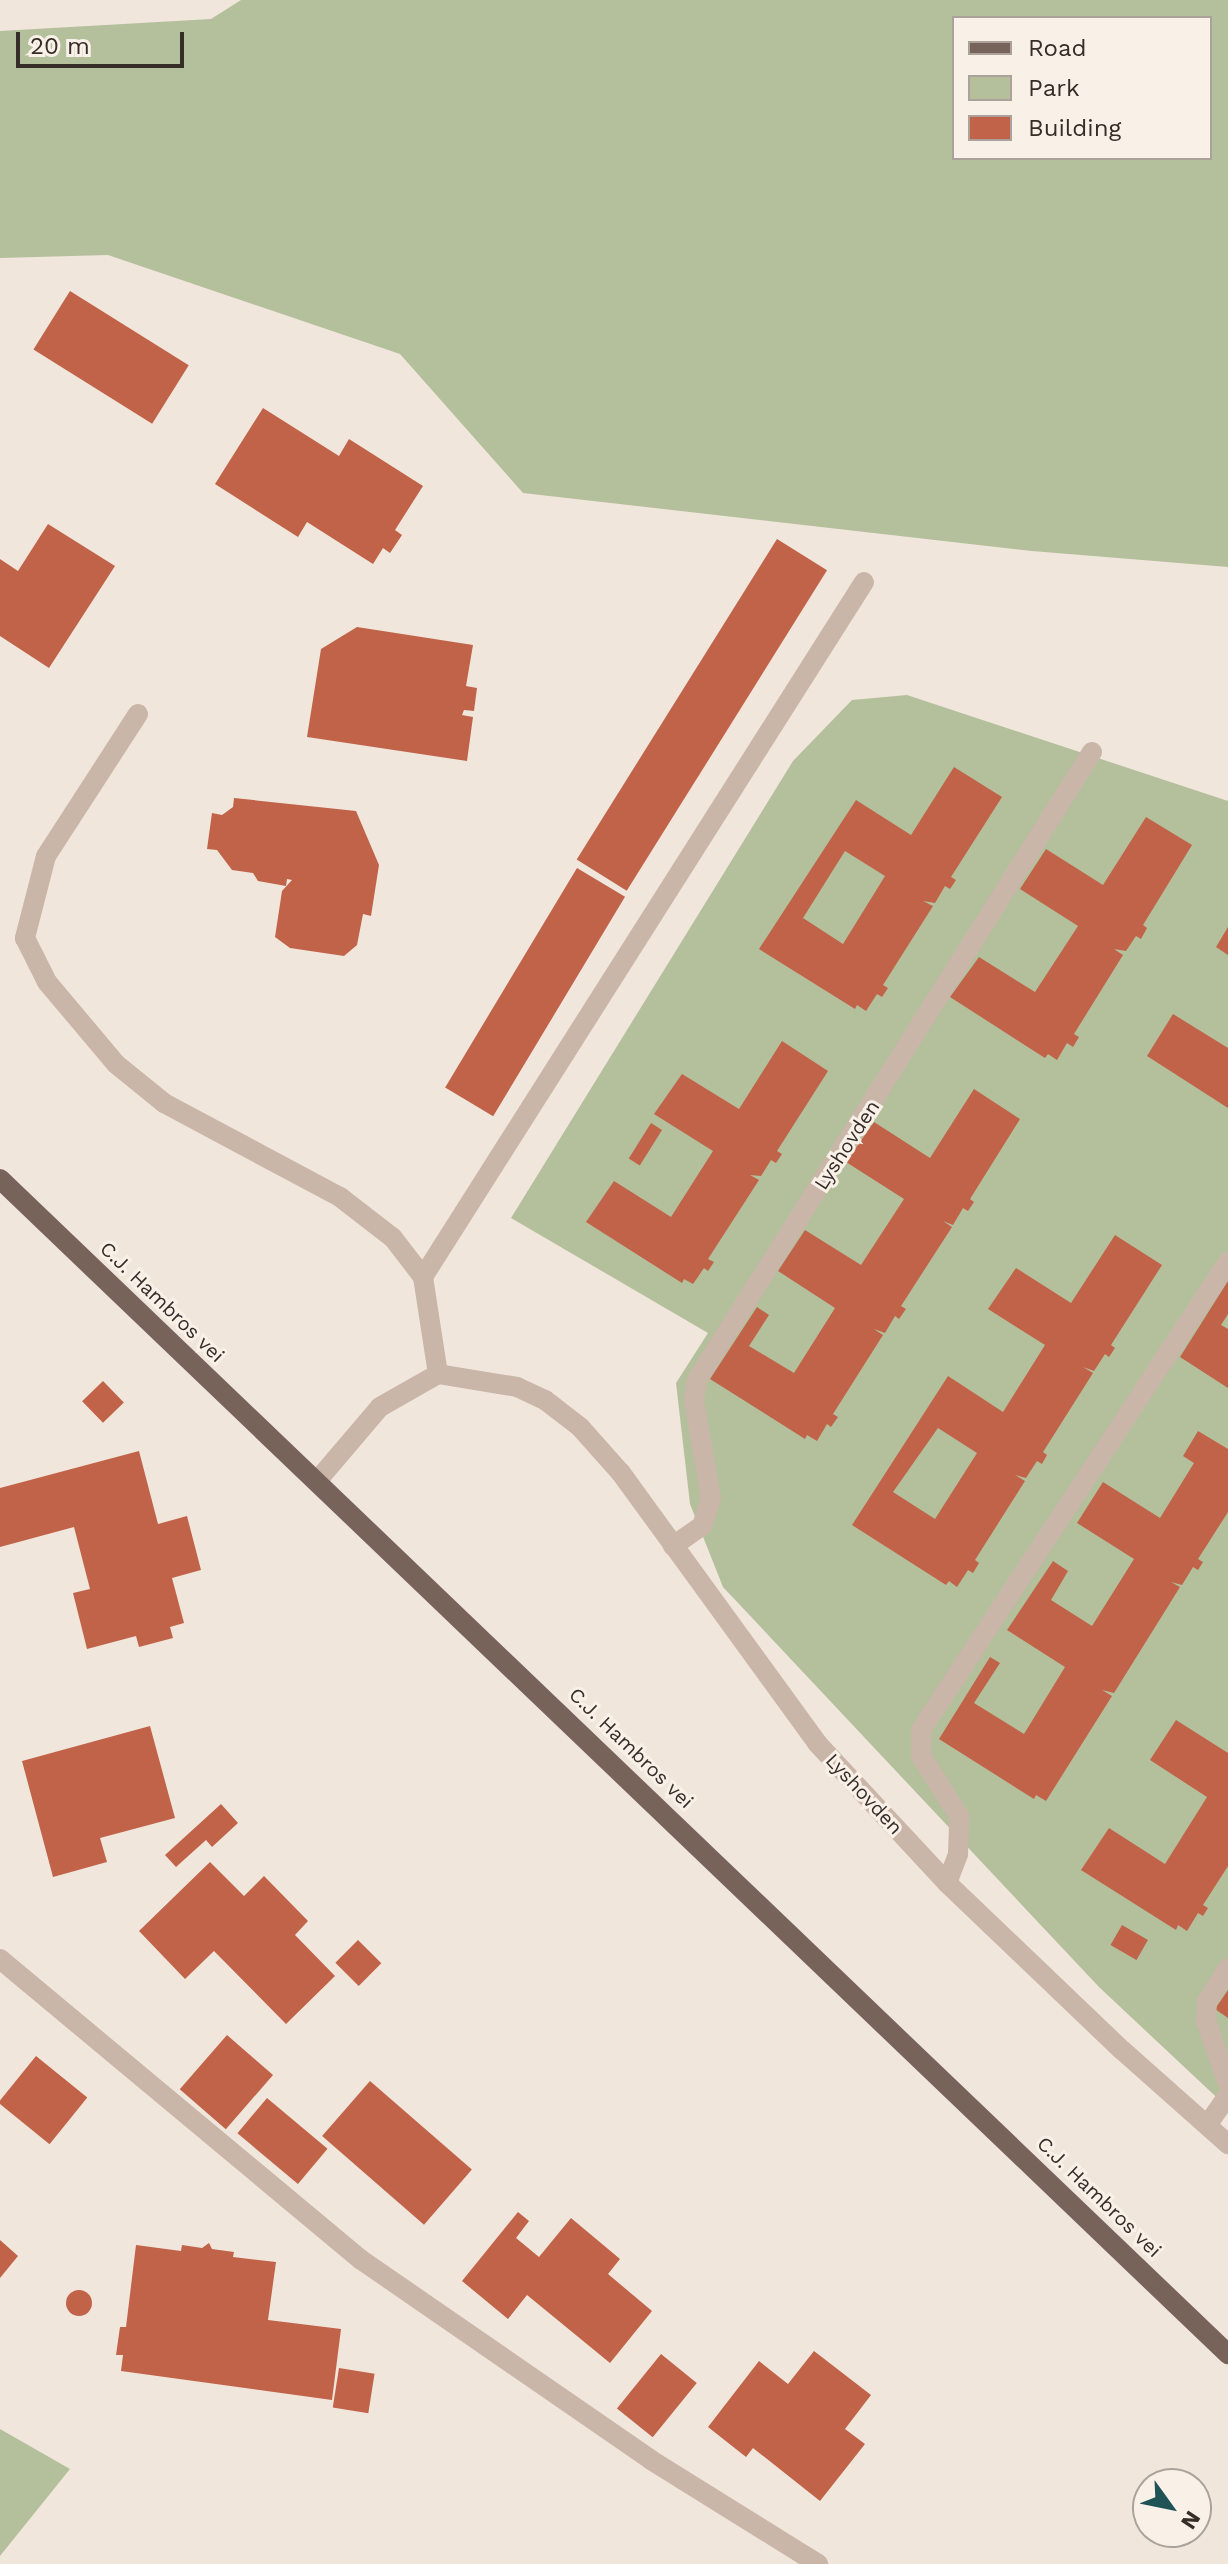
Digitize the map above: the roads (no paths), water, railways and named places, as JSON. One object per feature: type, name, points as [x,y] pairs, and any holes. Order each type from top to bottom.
[{"type":"main road","name":"C.J. Hambros vei","points":[[0,1179],[1228,2354]]},
{"type":"street","points":[[423,1277],[864,582]]},
{"type":"street","points":[[138,714],[46,856],[25,938],[47,982],[116,1064],[164,1103],[340,1197],[393,1238],[423,1277],[438,1374],[380,1407],[317,1481]]},
{"type":"street","name":"Lyshovden","points":[[673,1546],[702,1526],[711,1498],[694,1401],[697,1380],[1092,752]]},
{"type":"street","points":[[947,1883],[958,1854],[959,1816],[921,1756],[921,1730],[1228,1262]]},
{"type":"street","name":"Lyshovden","points":[[438,1374],[517,1387],[545,1400],[580,1427],[621,1473],[817,1743],[947,1883],[1122,2050],[1228,2144]]},
{"type":"street","points":[[0,1959],[360,2259],[651,2460],[818,2564]]},
{"type":"street","points":[[1228,1968],[1207,2001],[1206,2021],[1228,2084]]},
{"type":"street","points":[[1208,2124],[1228,2095]]}]
